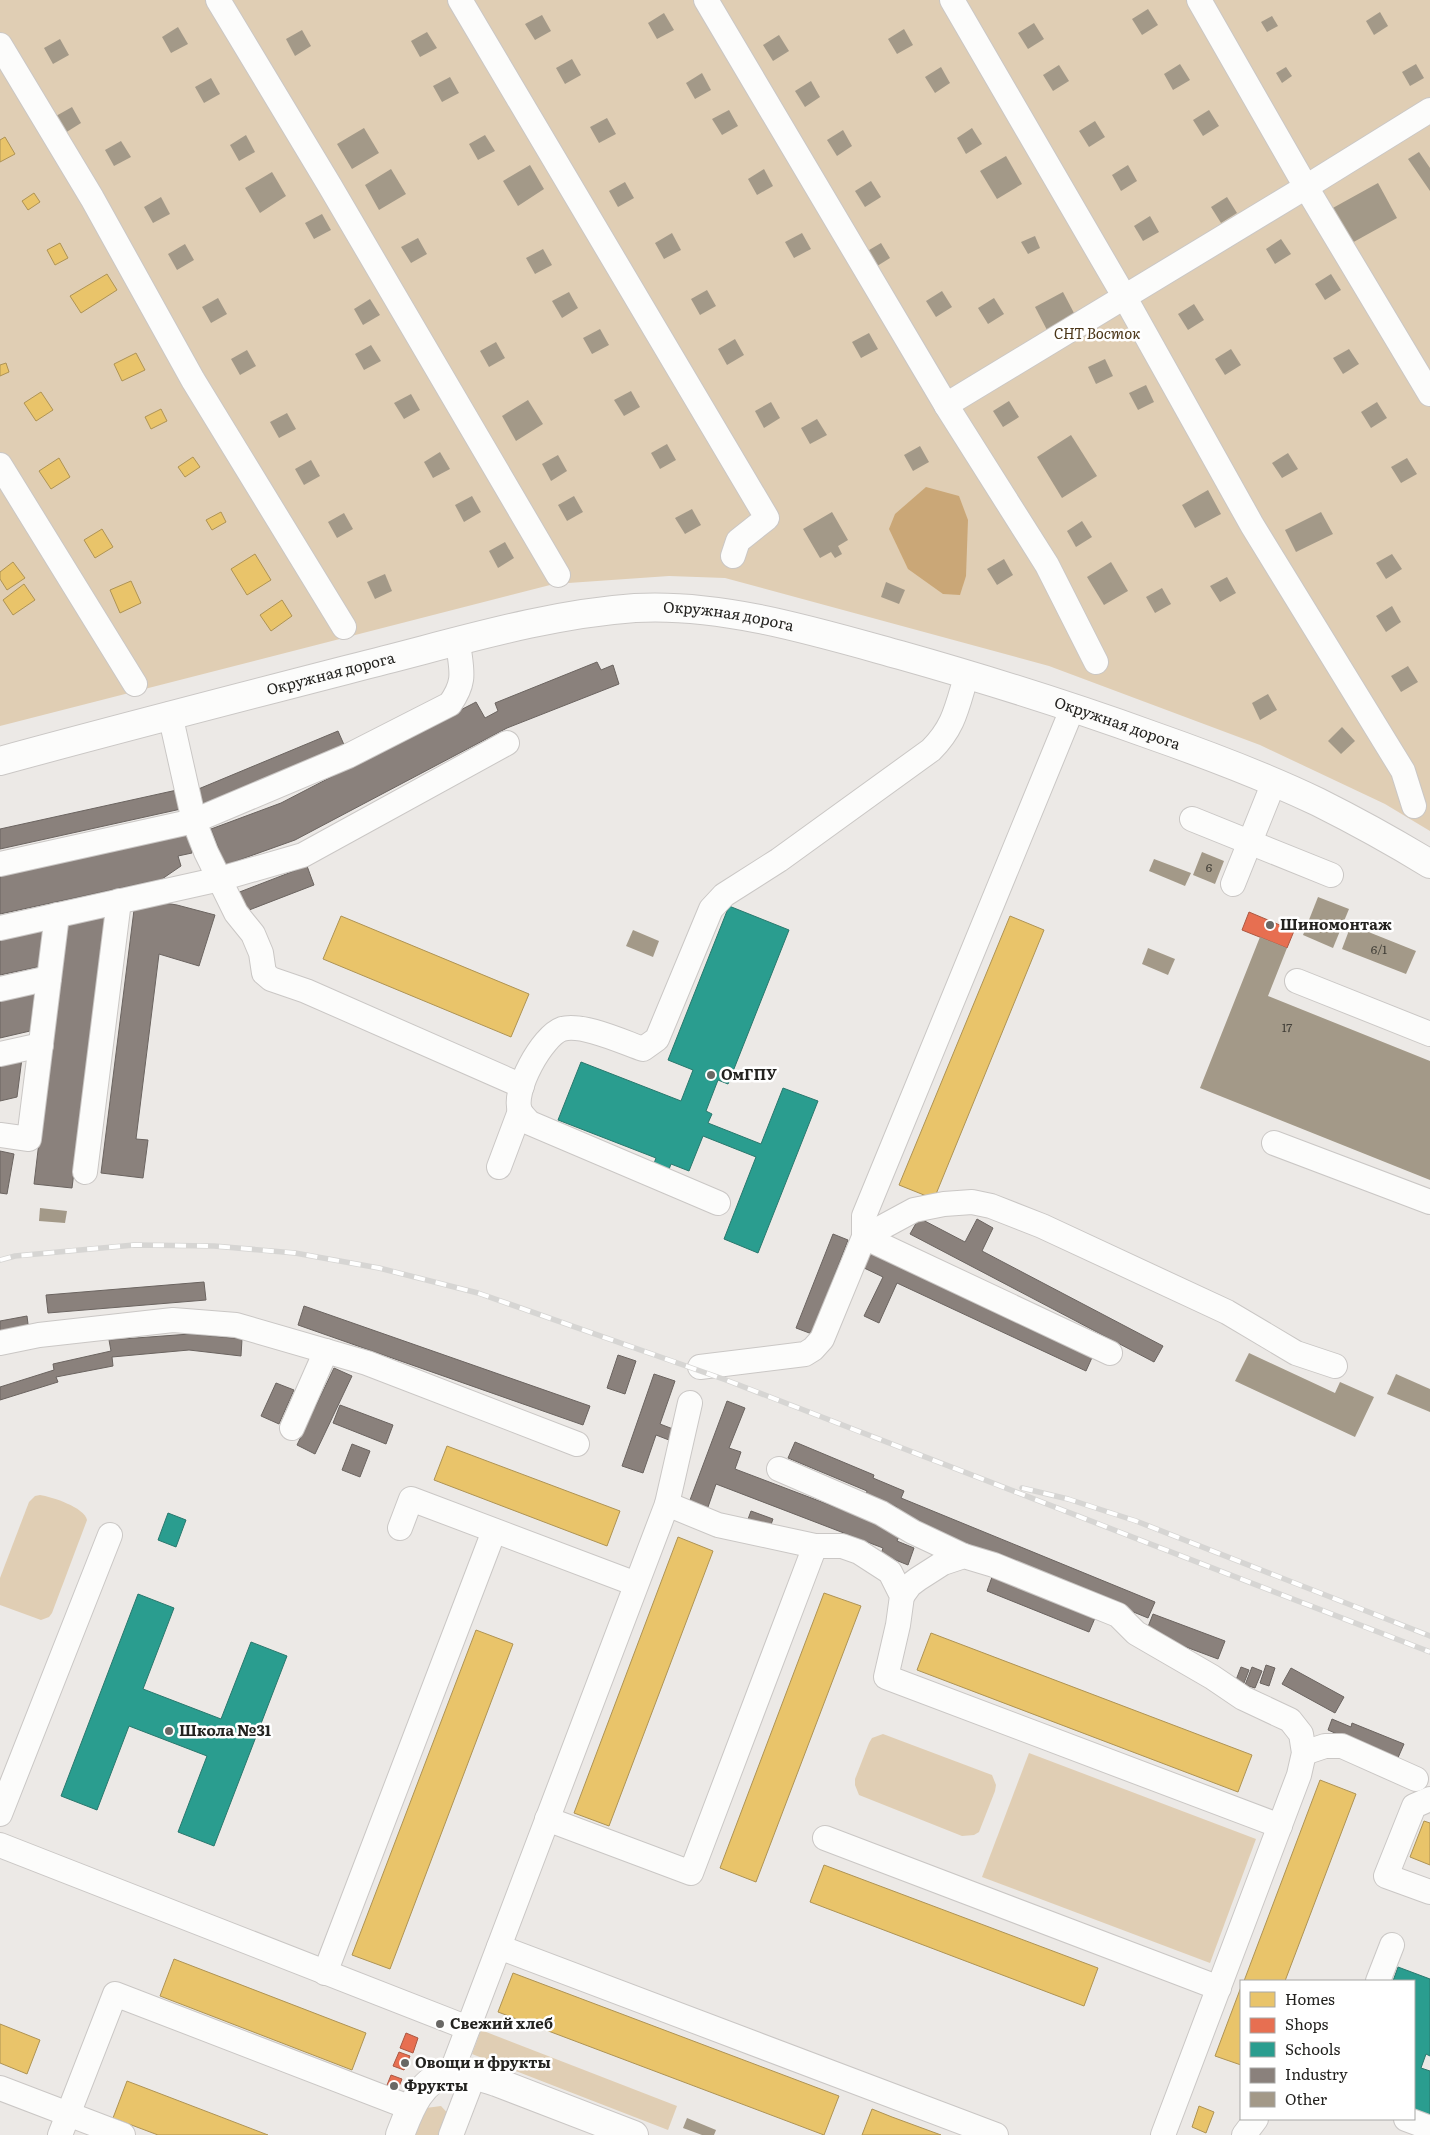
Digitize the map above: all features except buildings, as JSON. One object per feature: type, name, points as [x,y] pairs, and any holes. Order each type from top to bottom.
[{"type":"main road","name":"Окружная дорога","points":[[0,761],[170,714],[522,625],[606,611],[669,608],[714,612],[769,622],[967,674],[1073,707],[1219,759],[1274,782],[1335,811],[1430,864]]},
{"type":"main road","points":[[400,2135],[420,2092],[453,2076],[634,2135]]},
{"type":"lane","points":[[218,0],[330,186],[558,575]]},
{"type":"lane","points":[[460,0],[766,518],[738,540],[733,556]]},
{"type":"lane","points":[[706,0],[946,404],[1047,566],[1096,662]]},
{"type":"lane","points":[[952,0],[1124,296],[1252,525],[1403,771],[1414,806]]},
{"type":"lane","points":[[1199,0],[1306,187],[1430,394]]},
{"type":"lane","points":[[0,45],[92,198],[193,380],[344,627]]},
{"type":"lane","points":[[946,404],[1430,110]]},
{"type":"lane","points":[[0,465],[135,684]]},
{"type":"lane","points":[[0,864],[194,821],[348,756],[450,704],[459,690],[462,674],[458,642]]},
{"type":"lane","points":[[499,1167],[520,1111],[522,1086],[548,1038],[562,1029],[579,1028],[643,1049],[657,1039],[711,908],[724,895],[779,860],[931,750],[944,736],[952,722],[967,674]]},
{"type":"lane","points":[[700,1367],[805,1354],[813,1349],[822,1339],[864,1237],[864,1216],[1073,707]]},
{"type":"lane","points":[[170,714],[194,821],[206,852],[236,913],[253,934],[261,953],[264,973],[271,979],[306,991],[522,1086]]},
{"type":"lane","points":[[0,928],[220,879],[303,855],[507,743]]},
{"type":"lane","points":[[1233,884],[1274,782]]},
{"type":"lane","points":[[1192,819],[1331,875]]},
{"type":"lane","points":[[86,1172],[118,901]]},
{"type":"lane","points":[[0,1135],[29,1139],[57,915]]},
{"type":"lane","points":[[0,989],[49,978]]},
{"type":"lane","points":[[1297,981],[1430,1034]]},
{"type":"lane","points":[[0,1054],[41,1045]]},
{"type":"lane","points":[[520,1111],[530,1123],[718,1203]]},
{"type":"lane","points":[[1274,1143],[1430,1202]]},
{"type":"lane","points":[[864,1237],[914,1210],[944,1204],[972,1202],[990,1206],[1042,1226],[1227,1312],[1296,1353],[1335,1366]]},
{"type":"lane","points":[[864,1237],[1110,1352]]},
{"type":"lane","points":[[0,1343],[39,1335],[173,1320],[236,1325],[367,1363],[577,1444]]},
{"type":"lane","points":[[292,1428],[326,1351]]},
{"type":"lane","points":[[451,2135],[453,2076],[468,2028],[667,1504],[690,1403]]},
{"type":"lane","points":[[779,1469],[881,1512],[913,1532],[964,1556],[994,1564],[1118,1615],[1136,1633],[1204,1672],[1243,1698],[1290,1720],[1301,1734],[1304,1754],[1299,1775],[1163,2135]]},
{"type":"lane","points":[[400,1528],[411,1499],[636,1584]]},
{"type":"lane","points":[[667,1504],[718,1525],[815,1546],[842,1546],[859,1552],[890,1572],[918,1578]]},
{"type":"lane","points":[[325,1973],[494,1531]]},
{"type":"lane","points":[[0,1814],[110,1534]]},
{"type":"lane","points":[[547,1819],[691,1873],[815,1546]]},
{"type":"lane","points":[[964,1556],[943,1563],[918,1578],[902,1596],[898,1625],[886,1677],[1280,1826]]},
{"type":"lane","points":[[890,1572],[902,1596]]},
{"type":"lane","points":[[1304,1754],[1325,1746],[1342,1746],[1416,1779]]},
{"type":"lane","points":[[1430,1798],[1414,1806],[1386,1876],[1430,1892]]},
{"type":"lane","points":[[825,1838],[1219,1988]]},
{"type":"lane","points":[[0,1845],[468,2028]]},
{"type":"lane","points":[[1378,1980],[1392,1945]]},
{"type":"lane","points":[[499,1946],[996,2135]]},
{"type":"lane","points":[[64,2124],[115,1994],[411,2108]]},
{"type":"lane","points":[[0,2088],[64,2124],[123,2135]]},
{"type":"lane","points":[[1244,2135],[1255,2120]]},
{"type":"lane","points":[[1409,2120],[1430,2128]]},
{"type":"green space","name":"СНТ Восток","points":[[0,0],[1430,0],[1430,831],[1385,804],[1260,745],[1049,666],[725,578],[669,576],[554,584],[0,726]]},
{"type":"green space","points":[[40,1495],[59,1500],[74,1507],[85,1515],[87,1520],[52,1613],[49,1617],[41,1620],[0,1605],[0,1578],[29,1502],[35,1496]]},
{"type":"green space","points":[[883,1734],[992,1775],[996,1785],[995,1791],[979,1832],[974,1835],[962,1836],[859,1795],[855,1779],[869,1743],[872,1738]]},
{"type":"green space","points":[[1029,1753],[1256,1839],[1210,1963],[982,1877]]},
{"type":"green space","points":[[481,2030],[677,2106],[668,2130],[472,2054]]},
{"type":"green space","points":[[441,2106],[452,2118],[445,2135],[415,2135],[426,2108]]},
{"type":"shaded area","points":[[926,487],[959,496],[968,520],[966,576],[960,595],[943,594],[908,569],[889,529],[895,514]]},
{"type":"railway","points":[[0,1260],[15,1256],[134,1245],[214,1246],[295,1253],[379,1268],[478,1293],[726,1380],[1430,1652]]},
{"type":"railway","points":[[1022,1488],[1068,1499],[1136,1521],[1430,1636]]},
{"type":"place","name":"Шиномонтаж","points":[[1270,925]]},
{"type":"place","name":"ОмГПУ","points":[[711,1075]]},
{"type":"place","name":"Школа №31","points":[[169,1731]]},
{"type":"place","name":"Свежий хлеб","points":[[440,2024]]},
{"type":"place","name":"Овощи и фрукты","points":[[405,2063]]},
{"type":"place","name":"Фрукты","points":[[394,2086]]}]
